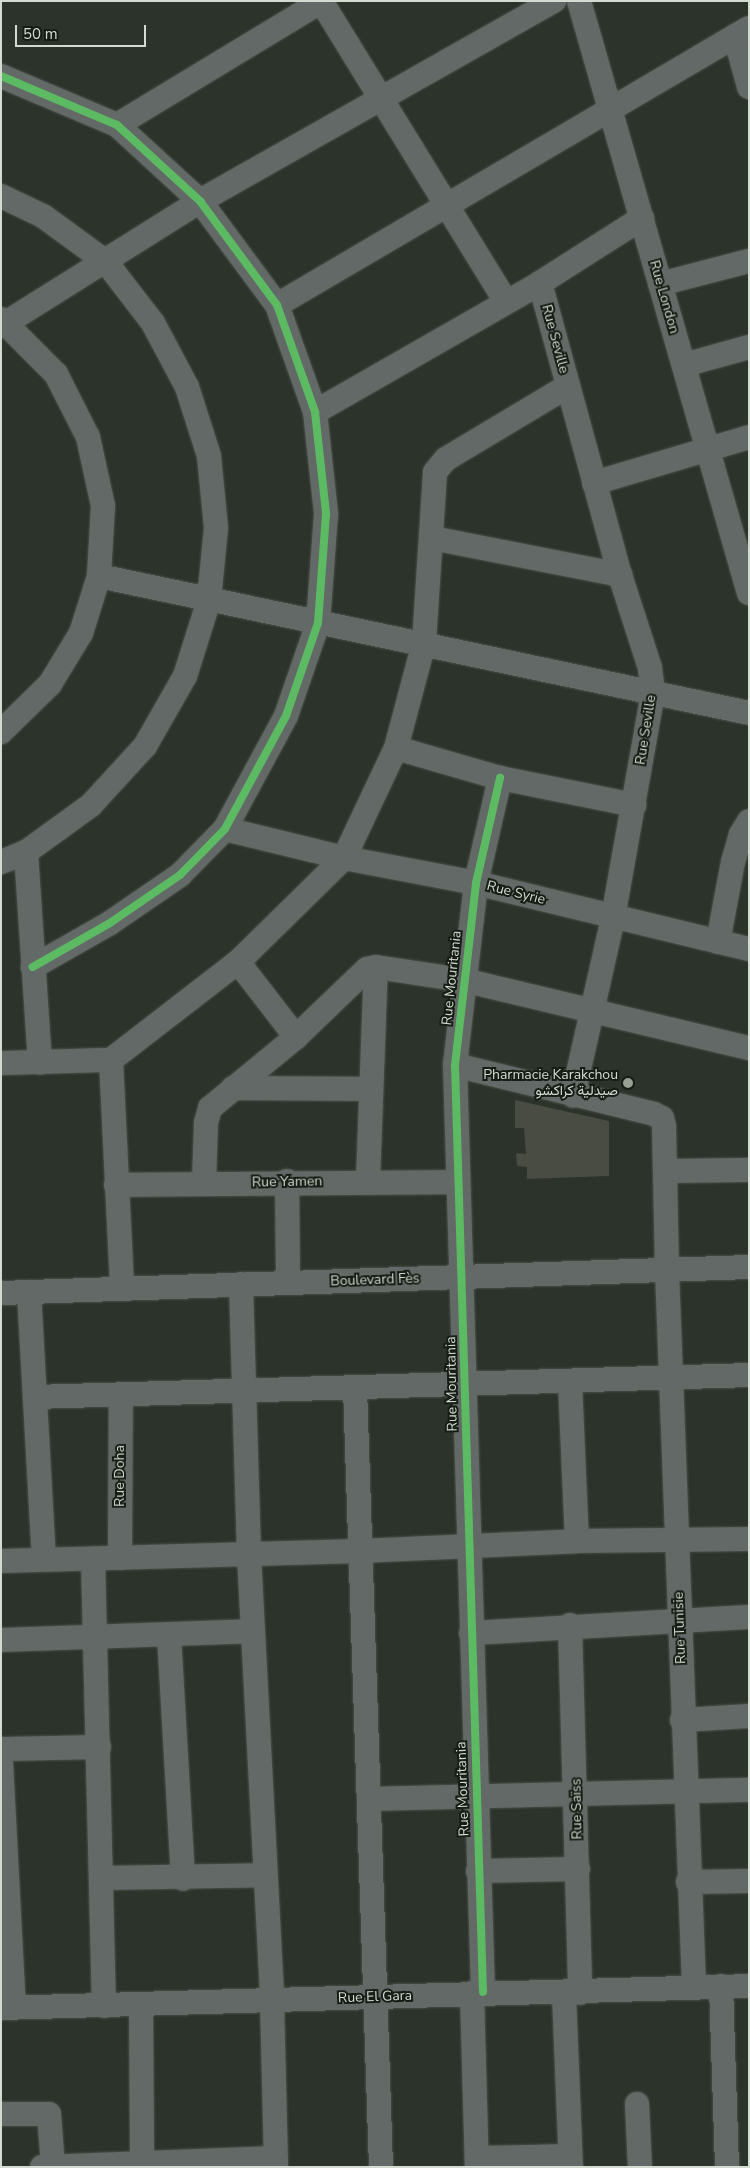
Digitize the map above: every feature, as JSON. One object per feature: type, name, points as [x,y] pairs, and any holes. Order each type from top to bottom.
[{"type":"street","points":[[117,126],[322,1],[506,302]]},
{"type":"street","points":[[1,732],[50,684],[81,633],[99,576],[103,506],[88,437],[56,374],[3,323],[106,262],[200,201],[382,100],[554,1]]},
{"type":"street","name":"Rue London","points":[[579,1],[749,592]]},
{"type":"street","points":[[278,305],[448,208],[610,109],[742,32],[749,87]]},
{"type":"street","points":[[1,76],[117,126],[200,201],[278,305],[315,412],[326,514],[318,623],[286,716],[225,829],[180,875],[110,923],[33,967]]},
{"type":"street","points":[[1,196],[43,216],[106,262],[153,323],[188,387],[209,456],[216,528],[209,600],[185,676],[145,746],[91,805],[26,852],[1,862]]},
{"type":"street","points":[[315,412],[540,283],[642,218]]},
{"type":"street","points":[[660,284],[749,261]]},
{"type":"street","name":"Rue Seville","points":[[540,283],[620,575],[650,668],[653,693],[612,918],[573,1096]]},
{"type":"street","points":[[684,365],[749,347]]},
{"type":"street","points":[[1,1064],[111,1060],[238,962],[344,858],[396,748],[424,643],[432,538],[433,479],[441,462],[568,386]]},
{"type":"street","points":[[594,483],[749,437]]},
{"type":"street","points":[[432,538],[620,575]]},
{"type":"street","points":[[99,576],[749,713]]},
{"type":"street","points":[[396,748],[500,778],[634,805]]},
{"type":"street","name":"Rue Mouritania","points":[[477,2162],[478,1871],[468,1547],[466,1384],[455,1064],[463,980],[476,883],[500,778]]},
{"type":"street","points":[[718,942],[741,864],[741,834],[749,821]]},
{"type":"street","name":"Rue Syrie","points":[[225,829],[344,858],[476,883],[612,918],[749,949]]},
{"type":"street","points":[[26,852],[40,1063]]},
{"type":"street","points":[[238,962],[296,1037]]},
{"type":"street","points":[[368,1181],[376,967]]},
{"type":"street","points":[[204,1183],[206,1123],[210,1108],[296,1037],[358,975],[376,967],[463,980],[749,1048],[749,1060]]},
{"type":"street","points":[[111,1060],[122,1288]]},
{"type":"street","points":[[455,1064],[573,1096]]},
{"type":"street","points":[[233,1088],[371,1089]]},
{"type":"street","name":"Rue Tunisie","points":[[573,1096],[662,1118],[682,1720],[694,1986]]},
{"type":"street","points":[[665,1171],[749,1170]]},
{"type":"street","points":[[287,1181],[288,1283]]},
{"type":"street","name":"Rue Yamen","points":[[116,1185],[287,1181],[458,1182]]},
{"type":"street","name":"Boulevard Fès","points":[[1,1293],[749,1267]]},
{"type":"street","points":[[1,2114],[49,2114],[48,2166],[276,2162],[272,2000],[264,1875],[242,1389],[242,1284]]},
{"type":"street","points":[[29,1292],[44,1558]]},
{"type":"street","points":[[35,1397],[242,1389],[570,1382],[749,1375]]},
{"type":"street","points":[[570,1382],[577,1541]]},
{"type":"street","points":[[355,1387],[381,2167]]},
{"type":"street","name":"Rue Doha","points":[[120,1558],[121,1394]]},
{"type":"street","points":[[1,1561],[44,1558],[93,1559],[249,1555],[577,1541],[749,1539]]},
{"type":"street","points":[[93,1559],[104,2006]]},
{"type":"street","points":[[471,1633],[570,1625],[749,1616]]},
{"type":"street","name":"Rue Saïss","points":[[570,1625],[578,1869],[572,1994],[570,2161]]},
{"type":"street","points":[[1,1640],[253,1631]]},
{"type":"street","points":[[169,1635],[183,1879]]},
{"type":"street","points":[[682,1720],[749,1716]]},
{"type":"street","points":[[1,1749],[99,1747]]},
{"type":"street","points":[[1,1762],[7,2007]]},
{"type":"street","points":[[369,1799],[749,1790]]},
{"type":"street","points":[[478,1871],[578,1869]]},
{"type":"street","points":[[101,1878],[183,1879],[264,1875]]},
{"type":"street","points":[[688,1882],[749,1880]]},
{"type":"street","name":"Rue El Gara","points":[[7,2007],[141,2006],[477,1993],[572,1994],[694,1986],[749,1986]]},
{"type":"street","points":[[721,1986],[728,2167]]},
{"type":"street","points":[[141,2006],[142,2165]]},
{"type":"street","points":[[637,2104],[640,2167]]},
{"type":"street","points":[[477,2162],[570,2161]]},
{"type":"building","points":[[515,1100],[609,1121],[609,1176],[527,1179],[527,1167],[517,1166],[516,1153],[526,1154],[524,1128],[515,1128]]},
{"type":"cycle path","points":[[1,76],[117,125],[200,201],[277,305],[315,412],[326,514],[318,623],[286,716],[225,829],[180,875],[110,923],[33,967]]},
{"type":"cycle path","points":[[483,1992],[455,1065],[476,883],[500,778]]},
{"type":"place","name":"Pharmacie Karakchou صيدلية كراكشو","points":[[628,1083]]}]
